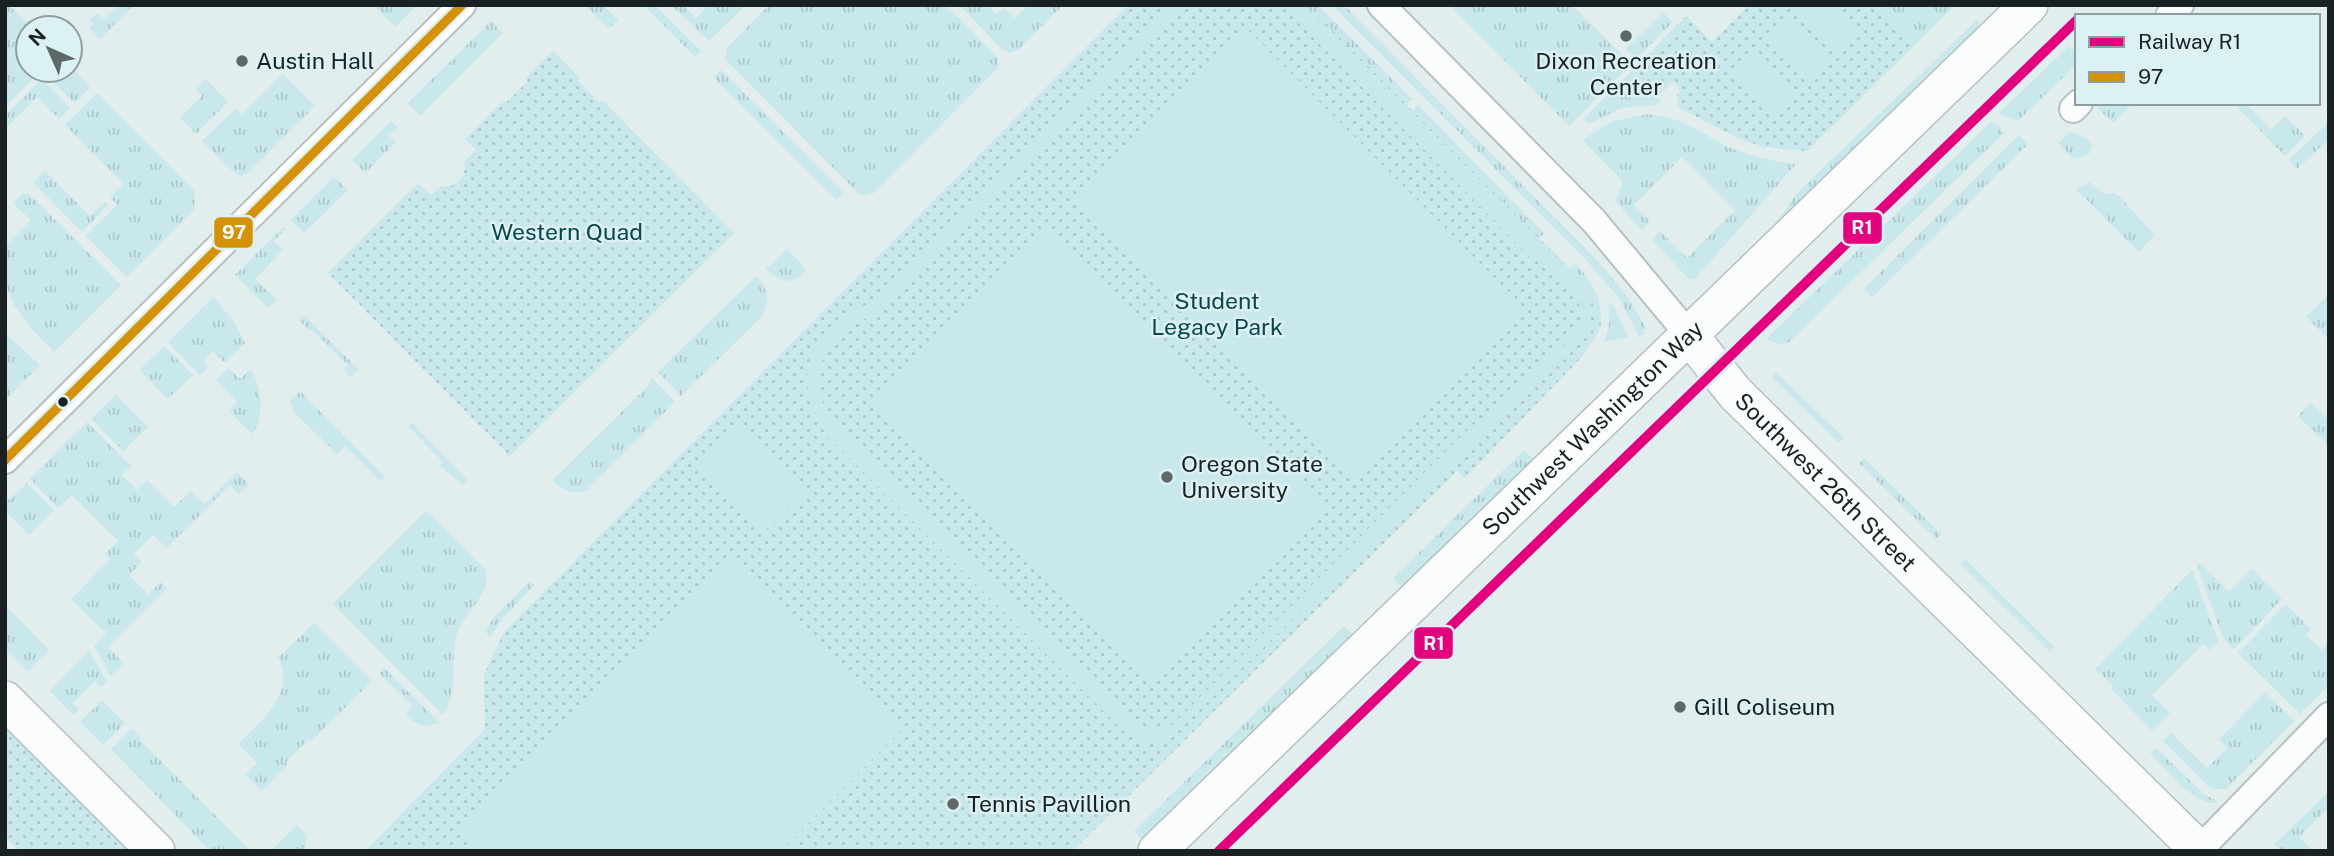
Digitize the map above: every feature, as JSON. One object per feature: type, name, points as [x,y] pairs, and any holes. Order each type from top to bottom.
[{"type":"street","points":[[5,460],[462,5]]},
{"type":"street","name":"Southwest 26th Street","points":[[1381,5],[1594,221],[1735,393],[2199,850]]},
{"type":"street","name":"Southwest Washington Way","points":[[1157,851],[2029,5]]},
{"type":"street","points":[[5,700],[156,851]]},
{"type":"street","points":[[2199,850],[2329,716]]},
{"type":"green space","points":[[5,5],[9,5],[18,14],[14,14],[14,84],[27,84],[5,107]]},
{"type":"green space","points":[[118,5],[134,5],[100,39],[89,28],[93,24],[89,21],[97,13],[104,19]]},
{"type":"green space","points":[[374,5],[417,5],[395,27]]},
{"type":"green space","points":[[584,5],[603,5],[618,20],[609,29]]},
{"type":"green space","points":[[643,5],[655,5],[701,51],[695,57]]},
{"type":"green space","points":[[671,5],[683,5],[696,18],[708,5],[746,5],[709,41]]},
{"type":"green space","points":[[769,5],[946,5],[997,57],[999,67],[874,193],[861,196],[725,59],[727,48]]},
{"type":"green space","points":[[959,5],[987,5],[996,14],[1004,8],[1015,18],[1029,5],[1063,5],[1018,50],[1009,53]]},
{"type":"green space","name":"Student Legacy Park","points":[[1128,5],[1303,5],[1325,23],[1582,281],[1592,300],[1595,320],[1592,339],[1581,358],[1465,478],[1457,471],[1073,851],[365,851],[485,729],[484,675],[504,632]]},
{"type":"green space","points":[[1172,5],[1188,5],[882,311],[856,323],[839,335],[829,347],[820,375],[823,404],[839,431],[1135,726],[1170,727],[1473,424],[1478,427],[1548,357],[1551,358],[1565,345],[1575,333],[1581,318],[1576,296],[1569,286],[1550,269],[1530,257],[1281,5],[1298,5],[1537,244],[1569,268],[1588,292],[1591,306],[1589,321],[1568,356],[1480,442],[1457,459],[1169,740],[1148,743],[1131,737],[1120,728],[829,438],[812,407],[808,375],[810,359],[827,330],[841,318],[884,294]]},
{"type":"green space","points":[[1298,5],[1318,5],[1412,99],[1401,109]]},
{"type":"green space","points":[[1332,5],[1344,5],[1594,257],[1635,309],[1646,329],[1643,330],[1644,334],[1639,336],[1619,298],[1587,261]]},
{"type":"green space","points":[[1449,5],[1572,5],[1631,64],[1569,126]]},
{"type":"green space","points":[[1749,5],[1880,5],[1917,43],[1807,151],[1764,147],[1740,139],[1679,108],[1677,95],[1681,90],[1673,82],[1657,97],[1631,72],[1686,16],[1712,42]]},
{"type":"green space","points":[[1801,5],[1836,5],[1861,30],[1841,52],[1798,9]]},
{"type":"green space","points":[[1880,5],[1955,5],[1917,43]]},
{"type":"green space","points":[[1663,12],[1673,22],[1636,59],[1626,49]]},
{"type":"green space","points":[[1979,18],[1978,35],[1760,245],[1799,191]]},
{"type":"green space","points":[[1787,20],[1830,63],[1809,84],[1766,42]]},
{"type":"green space","points":[[491,21],[503,33],[420,116],[408,103]]},
{"type":"green space","points":[[1244,26],[1528,311],[1356,483],[1072,198]]},
{"type":"green space","points":[[2069,46],[2075,52],[2075,66],[2018,121],[1998,114]]},
{"type":"green space","name":"Western Quad","points":[[553,51],[580,78],[578,81],[599,102],[602,100],[734,233],[510,456],[328,273],[418,183],[431,195],[441,186],[456,184],[464,172],[465,161],[476,150],[465,139],[503,101],[506,103],[528,81],[525,78]]},
{"type":"green space","points":[[1753,56],[1796,98],[1775,119],[1732,77]]},
{"type":"green space","points":[[721,70],[844,193],[837,200],[713,77]]},
{"type":"green space","points":[[1631,72],[1661,101],[1657,105],[1621,108],[1589,124],[1584,118]]},
{"type":"green space","points":[[283,74],[315,106],[249,172],[240,176],[202,141],[235,109],[242,114]]},
{"type":"green space","points":[[206,79],[228,102],[196,134],[180,118],[202,96],[196,89]]},
{"type":"green space","points":[[84,81],[90,87],[75,103],[55,84],[84,84]]},
{"type":"green space","points":[[37,84],[47,84],[70,108],[59,119],[37,97],[7,127],[5,116]]},
{"type":"green space","points":[[97,93],[195,191],[194,210],[127,277],[86,236],[117,205],[110,197],[124,184],[65,125]]},
{"type":"green space","points":[[1418,105],[1544,233],[1535,243],[1408,115]]},
{"type":"green space","points":[[2097,105],[2131,105],[2113,123]]},
{"type":"green space","points":[[2235,105],[2247,105],[2271,130],[2285,116],[2305,136],[2285,156]]},
{"type":"green space","points":[[1649,114],[1683,123],[1747,154],[1796,164],[1694,280],[1688,278],[1652,240],[1660,231],[1687,258],[1735,210],[1682,157],[1634,205],[1650,221],[1642,230],[1615,201],[1622,180],[1582,140],[1613,121]]},
{"type":"green space","points":[[391,121],[398,127],[389,136],[396,142],[365,173],[352,160]]},
{"type":"green space","points":[[1992,121],[2001,127],[2003,134],[1788,343],[1779,344],[1766,339]]},
{"type":"green space","points":[[2329,122],[2329,139],[2297,169],[2289,160]]},
{"type":"green space","points":[[2070,132],[2090,142],[2092,145],[2089,154],[2074,159],[2058,143]]},
{"type":"green space","points":[[2019,135],[2028,144],[1872,298],[1864,289]]},
{"type":"green space","points":[[45,171],[90,216],[105,202],[108,205],[82,232],[33,182]]},
{"type":"green space","points":[[334,177],[348,190],[304,233],[291,220]]},
{"type":"green space","points":[[2090,182],[2104,194],[2113,193],[2119,196],[2155,235],[2139,252],[2076,189]]},
{"type":"green space","points":[[23,193],[28,193],[121,285],[54,352],[14,305],[5,283],[5,246],[31,220],[13,203]]},
{"type":"green space","points":[[1044,226],[1327,510],[1156,682],[872,398]]},
{"type":"green space","points":[[283,227],[286,229],[274,241],[283,250],[255,279],[277,300],[268,308],[235,275]]},
{"type":"green space","points":[[787,249],[806,269],[797,279],[786,281],[765,268]]},
{"type":"green space","points":[[1576,264],[1592,286],[1601,311],[1597,335],[1577,354],[1569,270]]},
{"type":"green space","points":[[756,276],[764,286],[767,296],[761,317],[681,396],[658,372]]},
{"type":"green space","points":[[2329,294],[2329,339],[2306,317]]},
{"type":"green space","points":[[214,297],[234,322],[245,343],[225,363],[213,351],[203,361],[208,367],[200,375],[168,342]]},
{"type":"green space","points":[[1612,304],[1629,337],[1604,342],[1609,325],[1609,306]]},
{"type":"green space","points":[[304,315],[359,370],[351,377],[344,370],[348,365],[299,320]]},
{"type":"green space","points":[[5,333],[40,365],[5,400]]},
{"type":"green space","points":[[164,346],[193,375],[168,399],[139,370]]},
{"type":"green space","points":[[229,368],[240,379],[251,369],[257,384],[260,411],[252,434],[229,411],[237,402],[216,380]]},
{"type":"green space","points":[[1776,372],[1844,438],[1839,443],[1772,377]]},
{"type":"green space","points":[[652,378],[675,402],[587,490],[573,492],[557,484],[553,480],[651,383],[649,381]]},
{"type":"green space","points":[[300,391],[385,477],[380,481],[345,446],[337,454],[294,412],[290,401]]},
{"type":"green space","points":[[116,395],[148,427],[123,451],[91,419]]},
{"type":"green space","points":[[2311,403],[2329,421],[2329,446],[2298,416]]},
{"type":"green space","points":[[87,422],[131,466],[122,475],[137,490],[147,480],[174,507],[191,491],[205,504],[237,472],[249,484],[239,494],[230,485],[167,548],[153,535],[134,554],[142,562],[129,575],[148,594],[161,582],[167,588],[108,647],[124,664],[111,676],[94,646],[106,633],[71,599],[110,559],[105,554],[118,541],[72,495],[58,508],[30,479]]},
{"type":"green space","points":[[412,423],[468,480],[463,485],[440,466],[443,462],[408,426]]},
{"type":"green space","points":[[738,425],[805,492],[763,533],[697,466]]},
{"type":"green space","points":[[1524,450],[1534,460],[1403,588],[1393,578]]},
{"type":"green space","points":[[1864,458],[1941,534],[1936,539],[1859,463]]},
{"type":"green space","points":[[27,483],[54,510],[29,535],[5,511],[5,503]]},
{"type":"green space","points":[[427,510],[485,569],[487,577],[483,593],[458,631],[452,694],[443,715],[333,604]]},
{"type":"green space","points":[[732,553],[905,727],[781,851],[484,851],[459,826]]},
{"type":"green space","points":[[1966,560],[2054,647],[2050,652],[1961,564]]},
{"type":"green space","points":[[2200,563],[2229,592],[2252,569],[2282,599],[2234,649],[2223,638],[2197,566]]},
{"type":"green space","points":[[2192,570],[2219,642],[2210,650],[2203,644],[2152,695],[2170,713],[2152,731],[2095,669]]},
{"type":"green space","points":[[530,581],[534,585],[503,618],[490,637],[485,631],[495,616]]},
{"type":"green space","points":[[2286,604],[2311,629],[2306,635],[2322,650],[2329,646],[2329,685],[2300,714],[2238,653]]},
{"type":"green space","points":[[5,605],[49,650],[28,671],[5,648]]},
{"type":"green space","points":[[314,623],[372,681],[286,762],[288,765],[262,791],[245,775],[257,763],[238,744],[265,717],[280,695],[283,671],[278,658]]},
{"type":"green space","points":[[1344,626],[1353,635],[1143,841],[1134,831]]},
{"type":"green space","points":[[89,650],[107,682],[101,687],[95,681],[73,703],[79,709],[73,715],[50,691]]},
{"type":"green space","points":[[384,668],[439,722],[429,726],[421,725],[405,715],[413,706],[379,673]]},
{"type":"green space","points":[[2265,692],[2294,721],[2226,789],[2215,789],[2207,785],[2163,741],[2171,733],[2207,768],[2227,748],[2219,739]]},
{"type":"green space","points":[[102,700],[125,723],[103,745],[80,722]]},
{"type":"green space","points":[[5,709],[146,851],[19,851],[5,837]]},
{"type":"green space","points":[[132,729],[251,851],[210,851],[111,749]]},
{"type":"green space","points":[[2156,748],[2205,795],[2219,802],[2210,803],[2191,794],[2150,753]]},
{"type":"green space","points":[[2329,791],[2329,807],[2299,837],[2313,851],[2282,851],[2275,844]]},
{"type":"green space","points":[[296,823],[306,835],[305,851],[271,851],[295,827]]},
{"type":"rail line","name":"R1","points":[[1219,851],[2075,22]]},
{"type":"transit line","name":"97","points":[[5,460],[462,5]]},
{"type":"place","name":"Dixon Recreation Center","points":[[1626,36]]},
{"type":"place","name":"Austin Hall","points":[[242,61]]},
{"type":"place","name":"Oregon State University","points":[[1167,477]]},
{"type":"place","name":"Gill Coliseum","points":[[1680,707]]},
{"type":"place","name":"Tennis Pavillion","points":[[953,804]]}]
